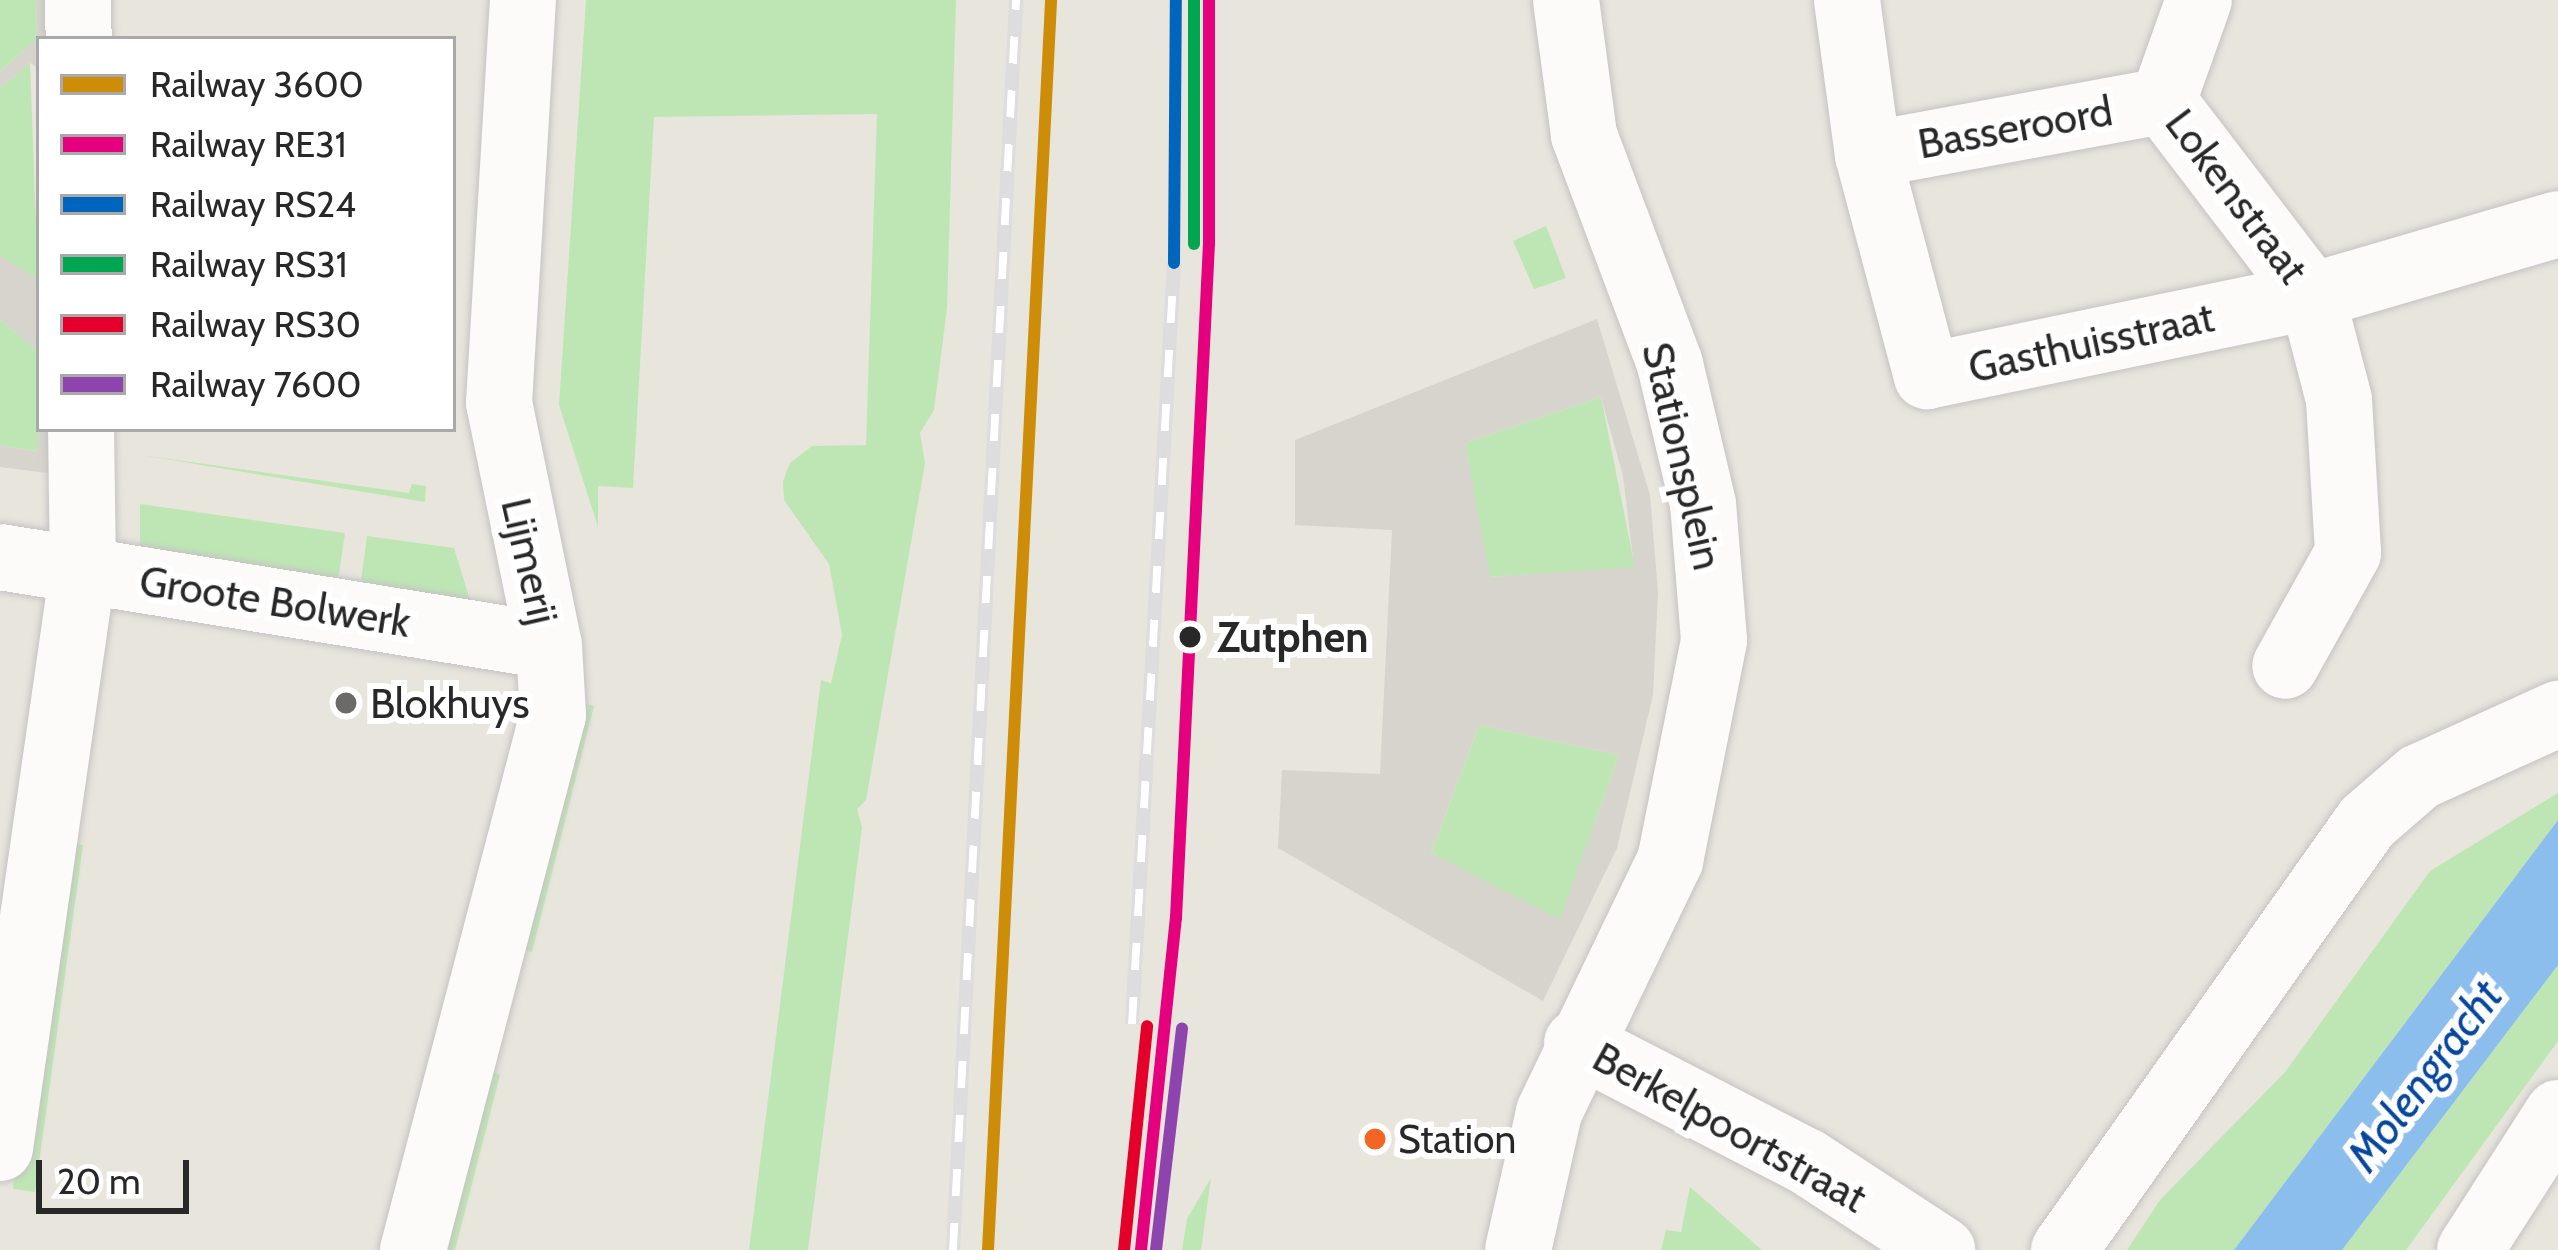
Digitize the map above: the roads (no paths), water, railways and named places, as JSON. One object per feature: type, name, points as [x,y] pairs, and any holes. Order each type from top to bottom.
[{"type":"street","points":[[78,0],[79,36]]},
{"type":"street","name":"Lijmerij","points":[[413,1250],[553,715],[549,646],[499,403],[523,0]]},
{"type":"street","name":"Stationsplein","points":[[1518,1250],[1549,1112],[1577,1043],[1670,861],[1702,722],[1714,608],[1703,504],[1676,387],[1599,191],[1574,93],[1566,0]]},
{"type":"street","name":"Gasthuisstraat","points":[[1847,0],[1862,130],[1927,376],[2312,296],[2558,224]]},
{"type":"street","name":"Lokenstraat","points":[[2199,0],[2163,101],[2312,296],[2339,400],[2348,553],[2284,666]]},
{"type":"street","name":"Basseroord","points":[[1862,130],[2163,101]]},
{"type":"street","points":[[0,1148],[82,569],[81,432]]},
{"type":"street","name":"Groote Bolwerk","points":[[0,557],[549,646]]},
{"type":"street","points":[[2064,1250],[2367,821],[2419,777],[2558,714]]},
{"type":"street","name":"Berkelpoortstraat","points":[[1577,1043],[1806,1161],[1942,1250]]},
{"type":"street","points":[[2470,1250],[2558,1113]]},
{"type":"water","name":"Molengracht","points":[[2558,820],[2558,965],[2342,1250],[2234,1250]]},
{"type":"railway","points":[[953,1250],[1016,0]]},
{"type":"railway","points":[[1132,1024],[1174,263]]},
{"type":"rail line","name":"3600","points":[[988,1250],[1051,0]]},
{"type":"rail line","name":"RS24","points":[[1174,263],[1176,0]]},
{"type":"rail line","name":"RS31","points":[[1194,0],[1194,244]]},
{"type":"rail line","name":"RE31","points":[[1141,1250],[1176,918],[1209,244],[1209,0]]},
{"type":"rail line","name":"RS30","points":[[1124,1250],[1147,1026]]},
{"type":"rail line","name":"7600","points":[[1156,1250],[1182,1029]]},
{"type":"place","name":"Zutphen","points":[[1190,637]]},
{"type":"place","name":"Blokhuys","points":[[346,703]]},
{"type":"place","name":"Station","points":[[1375,1139]]}]
